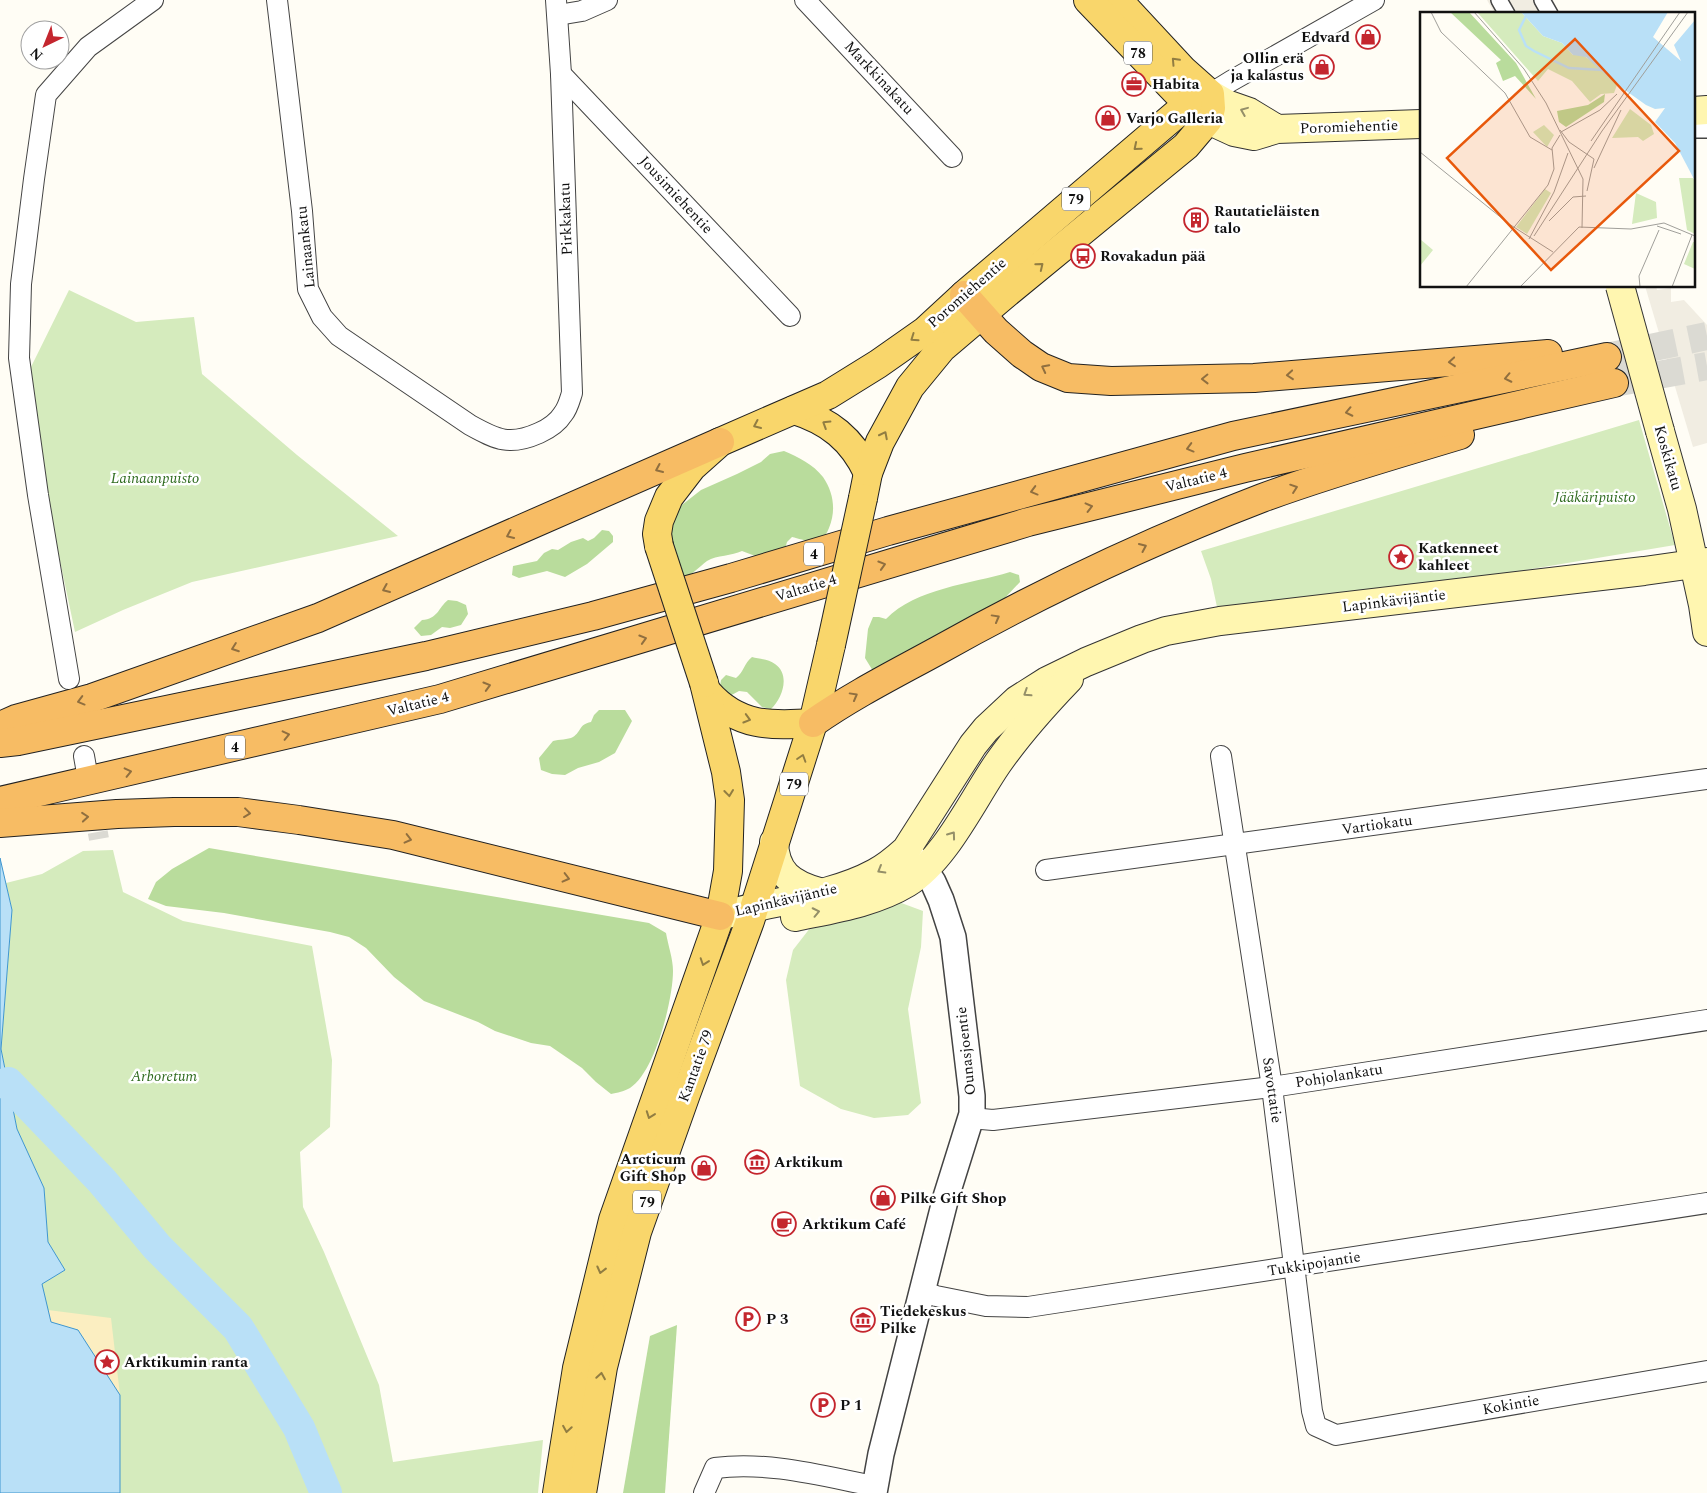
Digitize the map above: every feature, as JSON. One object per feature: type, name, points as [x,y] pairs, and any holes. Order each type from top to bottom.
[{"type":"highway","name":"Valtatie 4","points":[[8,732],[426,656],[584,618],[731,578],[888,531],[1233,436],[1606,353],[1254,378],[1111,381],[1068,378],[1042,367],[1022,354],[996,331],[973,304]]},
{"type":"highway","points":[[813,723],[840,704],[1003,614],[1069,581],[1167,537],[1263,498],[1352,468],[1661,374]]},
{"type":"highway","name":"Valtatie 4","points":[[0,801],[440,699],[1028,522],[1245,468],[1614,383]]},
{"type":"highway","points":[[8,732],[92,698],[318,618],[720,442]]},
{"type":"highway","points":[[0,823],[117,814],[229,812],[299,820],[393,835],[720,916]]},
{"type":"main road","name":"78","points":[[1088,0],[1202,106]]},
{"type":"main road","name":"78","points":[[1118,0],[1183,70],[1202,106]]},
{"type":"main road","name":"Poromiehentie","points":[[720,442],[828,395],[878,364],[925,330],[973,304],[1173,157],[1202,106],[1229,105],[1249,112],[1277,130],[1420,124]]},
{"type":"main road","points":[[1694,111],[1707,110]]},
{"type":"main road","name":"Koskikatu","points":[[1621,288],[1682,509],[1700,563],[1707,632]]},
{"type":"main road","name":"Poromiehentie","points":[[866,485],[880,442],[902,400],[973,304]]},
{"type":"main road","points":[[794,410],[811,415],[840,433],[862,459],[866,485]]},
{"type":"main road","name":"79","points":[[706,688],[659,546],[657,534],[659,521],[669,497],[692,467],[720,442]]},
{"type":"main road","name":"Kantatie 79","points":[[582,1493],[603,1367],[637,1232],[689,1084],[753,913],[813,723],[866,485]]},
{"type":"main road","name":"Lapinkävijäntie","points":[[753,913],[786,901],[842,887],[876,873],[891,864],[906,850],[973,745],[1017,700],[1047,681],[1086,662],[1166,631],[1220,621],[1700,563]]},
{"type":"main road","name":"Lapinkävijäntie","points":[[720,916],[753,913],[792,918],[866,901],[909,882],[925,870],[954,833],[998,762],[1046,702],[1086,662]]},
{"type":"main road","points":[[706,688],[726,711],[741,718],[764,724],[813,723]]},
{"type":"main road","name":"Kantatie 79","points":[[557,1493],[577,1368],[613,1220],[720,916],[728,871],[730,800],[726,772],[706,688]]},
{"type":"main road","points":[[774,842],[775,854],[783,872],[793,882],[819,892]]},
{"type":"street","points":[[69,679],[38,495],[19,358],[21,284],[46,95],[88,47],[154,0]]},
{"type":"street","name":"Lainaankatu","points":[[277,0],[302,211],[308,289],[322,317],[339,336],[470,425],[488,435],[505,440],[523,440],[546,430]]},
{"type":"street","points":[[557,8],[582,11],[607,0]]},
{"type":"street","name":"Markkinakatu","points":[[805,0],[952,157]]},
{"type":"street","points":[[1202,106],[1230,81],[1374,0]]},
{"type":"street","points":[[1499,0],[1506,12]]},
{"type":"street","points":[[1542,0],[1549,12]]},
{"type":"street","name":"Pirkkakatu","points":[[546,430],[564,414],[572,392],[557,8]]},
{"type":"street","name":"Jousimiehentie","points":[[561,74],[790,316]]},
{"type":"street","points":[[1694,130],[1707,130]]},
{"type":"street","name":"Savottatie","points":[[1221,756],[1272,1087],[1312,1410],[1316,1426]]},
{"type":"street","name":"Vartiokatu","points":[[1046,870],[1707,779]]},
{"type":"street","name":"Ounasjoentie","points":[[874,1490],[946,1197],[970,1118],[972,1096],[953,937],[941,900],[925,870],[906,850]]},
{"type":"street","name":"Pohjolankatu","points":[[970,1118],[993,1120],[1272,1087],[1707,1020]]},
{"type":"street","name":"Tukkipojantie","points":[[922,1291],[936,1296],[986,1306],[1028,1307],[1707,1202]]},
{"type":"street","name":"Kokintie","points":[[1316,1426],[1336,1435],[1707,1370]]},
{"type":"street","points":[[704,1493],[715,1468],[735,1466],[778,1468],[874,1490]]},
{"type":"green space","name":"Lainaanpuisto","points":[[69,290],[136,322],[194,317],[202,374],[297,455],[398,536],[192,582],[75,632],[49,509],[37,433],[31,367]]},
{"type":"green space","name":"Jääkäripuisto","points":[[1639,420],[1675,545],[1220,621],[1211,579],[1201,551]]},
{"type":"green space","points":[[784,451],[800,458],[819,472],[830,489],[833,515],[824,537],[813,541],[792,537],[787,542],[785,549],[758,557],[742,551],[711,559],[684,578],[677,575],[666,530],[678,508],[701,490],[761,462],[770,454]]},
{"type":"green space","points":[[602,530],[609,531],[613,536],[613,542],[587,564],[565,577],[547,571],[519,578],[512,575],[513,566],[537,561],[544,553],[552,549],[558,550],[571,542],[583,538],[588,541]]},
{"type":"green space","points":[[1010,572],[1019,575],[1020,582],[1002,601],[873,671],[865,658],[868,629],[873,617],[886,619],[913,600],[928,594]]},
{"type":"green space","points":[[448,600],[466,605],[468,614],[461,625],[450,628],[442,627],[431,635],[421,636],[414,628],[422,620],[435,615]]},
{"type":"green space","points":[[752,657],[773,662],[783,674],[783,687],[779,699],[771,709],[762,707],[747,692],[739,691],[728,697],[720,686],[721,680],[726,675],[736,678],[739,676]]},
{"type":"green space","points":[[599,710],[625,710],[632,721],[615,753],[599,762],[578,768],[565,775],[552,774],[541,770],[539,758],[553,741],[569,739],[576,735],[582,726],[591,722]]},
{"type":"green space","points":[[209,848],[649,923],[666,933],[673,971],[666,1017],[655,1052],[639,1080],[630,1088],[611,1094],[582,1068],[550,1046],[531,1043],[495,1031],[478,1022],[424,1001],[394,977],[366,948],[349,937],[224,913],[166,906],[148,899],[156,882],[172,869]]},
{"type":"green space","name":"Arboretum","points":[[113,850],[123,892],[183,921],[312,946],[332,1060],[330,1127],[300,1152],[303,1207],[324,1252],[379,1385],[393,1462],[543,1440],[538,1493],[120,1493],[120,1395],[78,1330],[51,1322],[41,1284],[65,1270],[48,1242],[44,1188],[17,1129],[1,1049],[12,910],[6,883],[42,874],[83,851]]},
{"type":"green space","points":[[896,901],[923,911],[921,947],[908,1009],[921,1103],[908,1115],[874,1118],[841,1109],[800,1086],[786,980],[793,950],[814,923]]},
{"type":"green space","points":[[677,1325],[665,1493],[623,1493],[650,1336]]},
{"type":"sand","name":"Arktikumin ranta","points":[[48,1310],[111,1318],[120,1395],[78,1330],[51,1322]]},
{"type":"shaded area","points":[[1487,0],[1553,0],[1559,12],[1494,12]]},
{"type":"shaded area","points":[[1646,288],[1656,288],[1657,290],[1671,288],[1671,302],[1684,300],[1707,325],[1707,443],[1693,447]]},
{"type":"water","points":[[0,858],[12,910],[1,1049],[17,1129],[44,1188],[48,1242],[65,1270],[42,1284],[51,1322],[78,1330],[120,1395],[120,1493],[0,1493]]},
{"type":"waterway","points":[[8,1083],[102,1181],[157,1247],[238,1328],[299,1428],[326,1493]]},
{"type":"tunnel","points":[[1607,357],[1707,336]]},
{"type":"tunnel","points":[[1614,383],[1707,366]]},
{"type":"tunnel","points":[[87,773],[99,839]]},
{"type":"place","name":"Edvard","points":[[1368,37]]},
{"type":"place","name":"Ollin erä ja kalastus","points":[[1322,67]]},
{"type":"place","name":"Habita","points":[[1134,84]]},
{"type":"place","name":"Varjo Galleria","points":[[1108,118]]},
{"type":"place","name":"Rautatieläisten talo","points":[[1196,220]]},
{"type":"place","name":"Rovakadun pää","points":[[1083,256]]},
{"type":"place","name":"Katkenneet kahleet","points":[[1401,557]]},
{"type":"place","name":"Arktikum","points":[[757,1162]]},
{"type":"place","name":"Arcticum Gift Shop","points":[[704,1168]]},
{"type":"place","name":"Pilke Gift Shop","points":[[883,1198]]},
{"type":"place","name":"Arktikum Café","points":[[784,1224]]},
{"type":"place","name":"P 3","points":[[748,1319]]},
{"type":"place","name":"Tiedekeskus Pilke","points":[[863,1320]]},
{"type":"place","name":"Arktikumin ranta","points":[[107,1362]]},
{"type":"place","name":"P 1","points":[[823,1405]]}]
